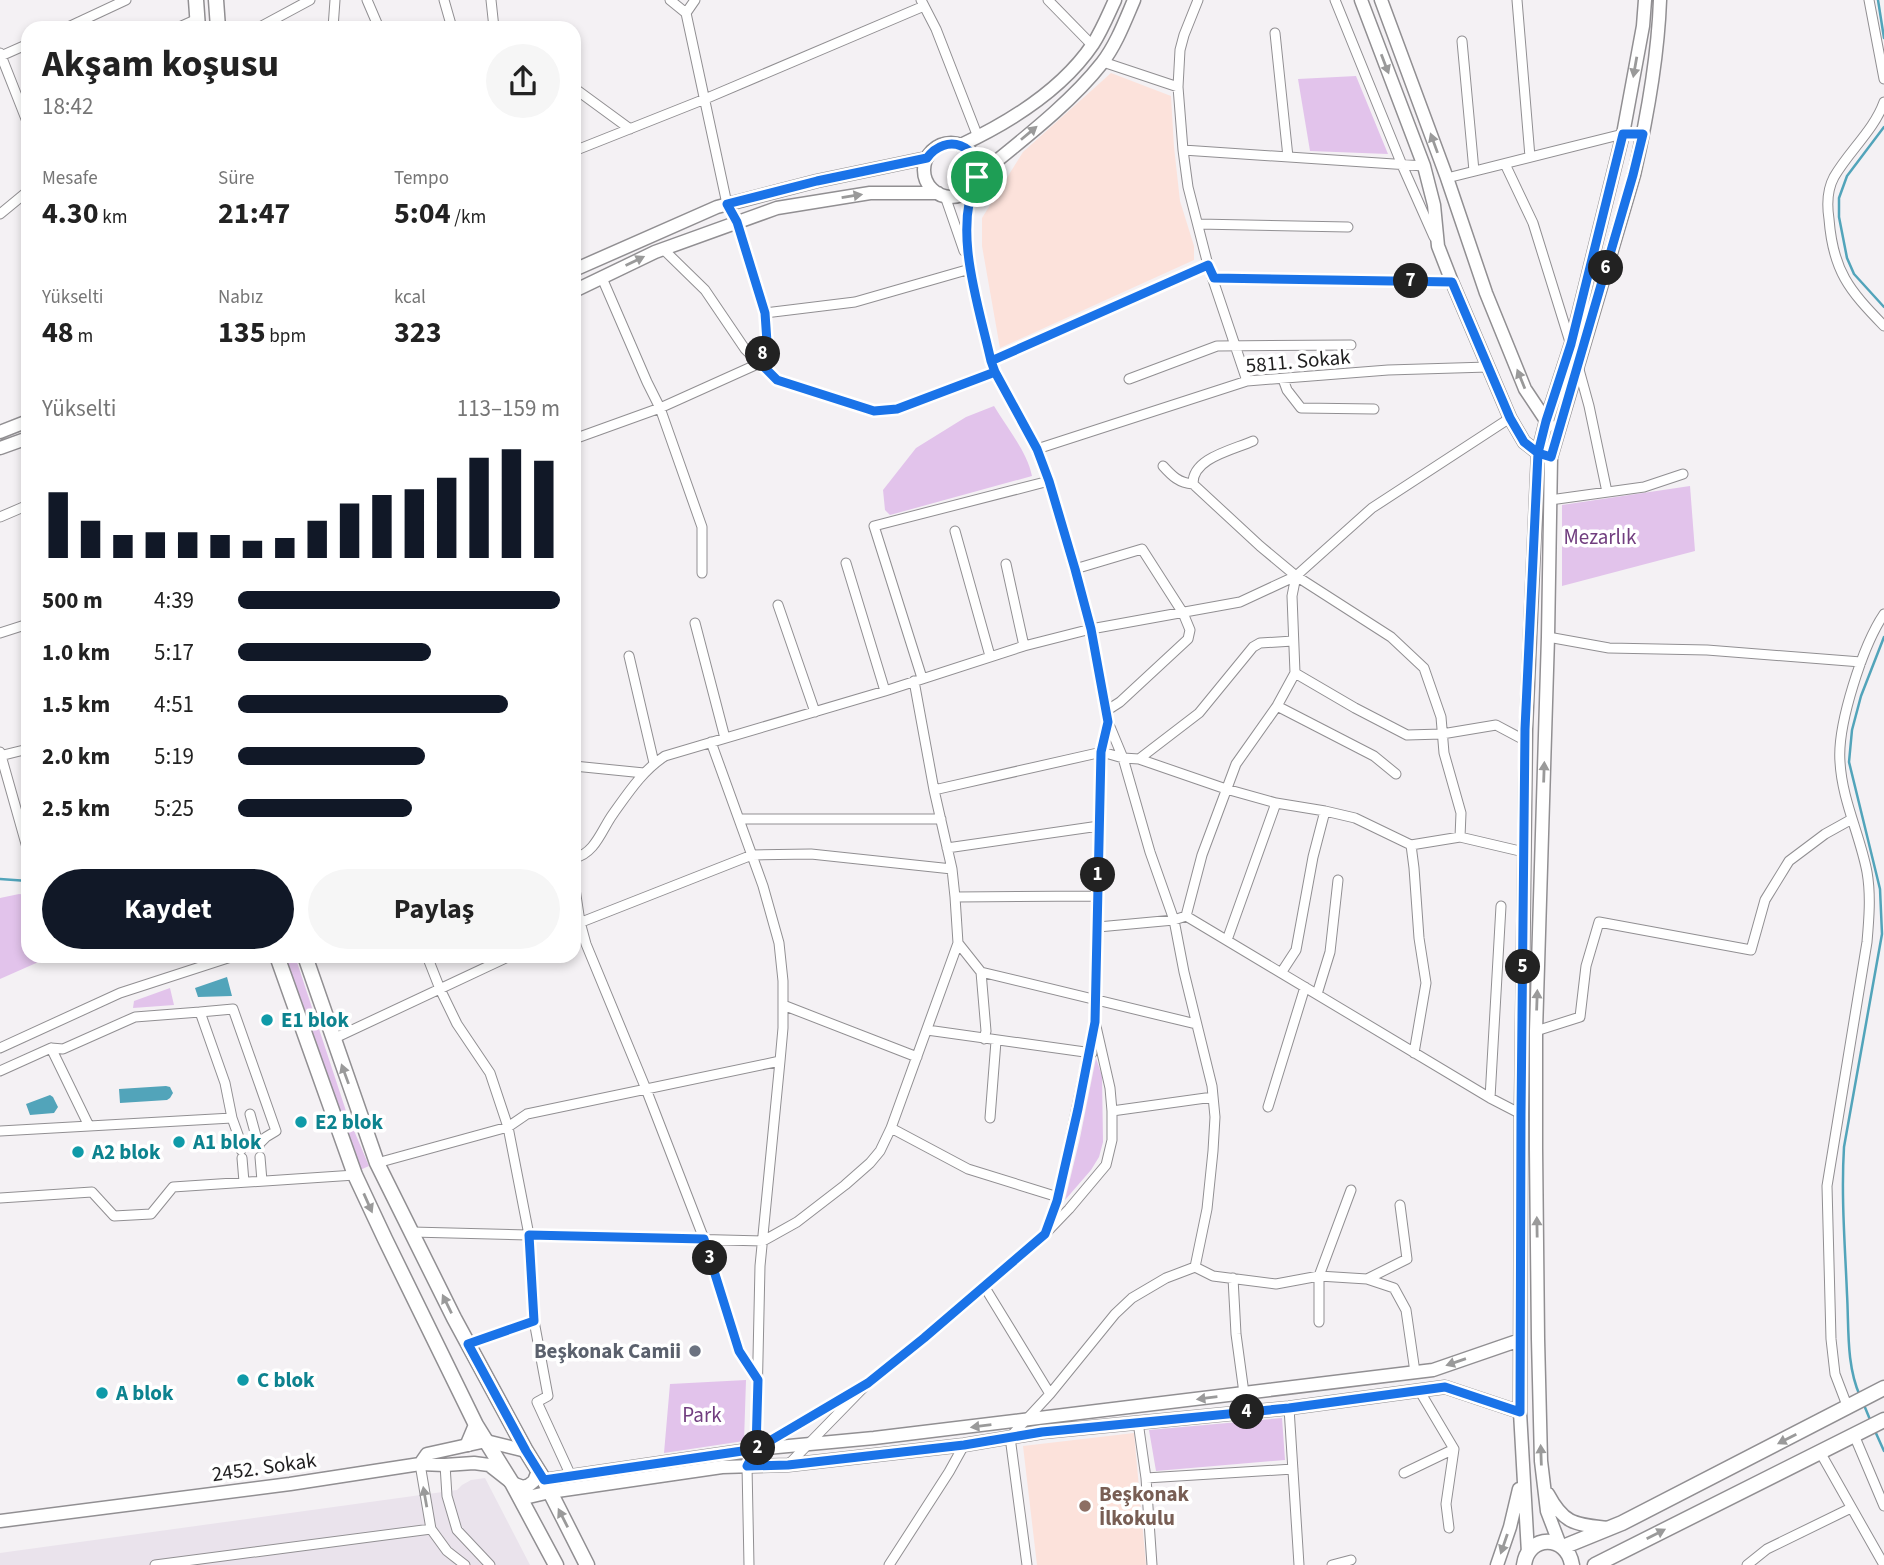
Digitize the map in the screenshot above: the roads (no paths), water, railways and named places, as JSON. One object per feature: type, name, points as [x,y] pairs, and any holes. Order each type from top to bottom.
[{"type":"main road","points":[[196,0],[197,21]]},
{"type":"main road","points":[[216,0],[218,21]]},
{"type":"main road","points":[[279,963],[355,1175],[476,1426],[512,1483],[556,1565]]},
{"type":"main road","points":[[307,963],[377,1163],[468,1344],[587,1565]]},
{"type":"main road","points":[[1561,1546],[1622,1523],[1883,1389]]},
{"type":"main road","points":[[1595,1565],[1884,1419]]},
{"type":"main road","points":[[468,1444],[476,1426]]},
{"type":"main road","points":[[1526,1559],[1539,1544],[1546,1542],[1561,1546],[1570,1556],[1572,1565]]},
{"type":"street","points":[[85,21],[126,0]]},
{"type":"street","points":[[271,21],[310,0]]},
{"type":"street","points":[[334,21],[335,0]]},
{"type":"street","points":[[367,0],[376,21]]},
{"type":"street","points":[[444,0],[450,21]]},
{"type":"street","points":[[491,0],[493,21]]},
{"type":"street","points":[[581,436],[660,408],[760,363],[767,342],[765,313],[737,222],[727,204],[686,13],[670,0]]},
{"type":"street","points":[[686,13],[695,0]]},
{"type":"street","points":[[1048,0],[1093,45]]},
{"type":"street","points":[[581,267],[717,207],[817,181],[927,158],[938,147],[961,145],[978,137],[1052,89],[1075,67],[1093,45],[1115,0]]},
{"type":"street","points":[[581,288],[663,249],[777,208],[870,193],[961,195],[1066,101],[1103,62],[1135,0]]},
{"type":"street","points":[[1198,0],[1180,50],[1178,87],[1182,150],[1188,187],[1208,265],[1247,381]]},
{"type":"street","points":[[1335,0],[1510,418],[1524,442],[1544,455]]},
{"type":"street","points":[[1361,0],[1424,166],[1434,205],[1438,246]]},
{"type":"street","points":[[1381,0],[1486,293],[1525,389],[1556,438]]},
{"type":"street","points":[[1517,0],[1530,157]]},
{"type":"street","points":[[1526,1559],[1520,1412],[1524,852],[1526,741],[1546,421],[1571,344],[1623,134],[1643,26],[1645,0]]},
{"type":"street","points":[[1561,1546],[1547,1511],[1544,1486],[1538,1339],[1536,1031],[1550,500],[1544,455],[1556,438],[1633,175],[1643,134],[1660,21],[1660,0]]},
{"type":"street","points":[[1869,0],[1884,79]]},
{"type":"street","points":[[581,148],[705,99],[922,3],[936,29],[978,137]]},
{"type":"street","points":[[1275,33],[1288,157]]},
{"type":"street","points":[[1462,41],[1474,171]]},
{"type":"street","points":[[21,47],[0,55],[21,107]]},
{"type":"street","points":[[1103,62],[1178,87]]},
{"type":"street","points":[[581,93],[629,129]]},
{"type":"street","points":[[1884,102],[1880,114],[1832,181],[1827,204],[1832,249],[1838,267],[1863,304],[1884,326]]},
{"type":"street","points":[[1447,178],[1623,134],[1643,134]]},
{"type":"street","points":[[961,145],[973,155],[978,170],[968,205],[966,233],[970,269],[991,361],[1037,449],[1049,481],[1091,629],[1108,722],[1123,758],[1150,852],[1174,920],[1213,1097],[1215,1117],[1207,1209],[1195,1267]]},
{"type":"street","points":[[1182,150],[1424,166]]},
{"type":"street","points":[[927,158],[924,174],[927,182],[941,195],[970,269]]},
{"type":"street","points":[[1505,164],[1533,223],[1571,344]]},
{"type":"street","points":[[0,214],[21,197]]},
{"type":"street","points":[[1198,224],[1348,227]]},
{"type":"street","points":[[663,249],[705,290],[745,349],[777,380],[874,411],[897,409],[995,372]]},
{"type":"street","points":[[991,361],[1208,265]]},
{"type":"street","points":[[765,313],[855,302],[970,269]]},
{"type":"street","points":[[601,278],[660,408],[702,527],[702,573]]},
{"type":"street","points":[[1214,278],[1452,282]]},
{"type":"street","points":[[1129,379],[1217,345],[1351,345]]},
{"type":"street","points":[[1578,364],[1607,492]]},
{"type":"street","name":"5811. Sokak","points":[[1037,449],[1247,381],[1388,370],[1488,367]]},
{"type":"street","points":[[1283,379],[1287,390],[1301,408],[1374,409]]},
{"type":"street","points":[[581,856],[586,854],[597,841],[611,817],[644,773],[665,756],[886,691],[1024,646],[1091,629],[1240,602],[1296,576],[1372,508],[1510,418]]},
{"type":"street","points":[[1,428],[21,423]]},
{"type":"street","points":[[0,448],[21,440]]},
{"type":"street","points":[[1193,485],[1194,473],[1204,462],[1253,441]]},
{"type":"street","points":[[1163,466],[1184,484],[1193,485],[1296,576],[1391,637],[1424,667],[1441,716],[1444,753],[1461,813],[1460,837]]},
{"type":"street","points":[[1550,500],[1644,487],[1683,474]]},
{"type":"street","points":[[412,1232],[762,1241],[797,1222],[870,1163],[880,1151],[891,1128],[958,943],[952,869],[934,790],[918,680],[874,526],[1049,481]]},
{"type":"street","points":[[0,517],[21,508]]},
{"type":"street","points":[[955,531],[990,656]]},
{"type":"street","points":[[1075,569],[1142,549],[1183,612],[1190,630],[1188,639],[1121,702],[1106,711]]},
{"type":"street","points":[[846,563],[886,691]]},
{"type":"street","points":[[1006,564],[1024,646]]},
{"type":"street","points":[[1186,916],[1202,855],[1236,764],[1277,706],[1294,673],[1292,596],[1296,576]]},
{"type":"street","points":[[778,605],[814,712]]},
{"type":"street","points":[[1848,1408],[1835,1374],[1831,1339],[1826,1186],[1870,910],[1867,872],[1840,764],[1840,739],[1861,662],[1884,614]]},
{"type":"street","points":[[695,623],[725,738]]},
{"type":"street","points":[[0,633],[21,626]]},
{"type":"street","points":[[1548,637],[1609,648],[1707,650],[1861,662]]},
{"type":"street","points":[[1139,759],[1199,713],[1253,647],[1261,643],[1293,642]]},
{"type":"street","points":[[629,656],[654,763]]},
{"type":"street","points":[[1294,673],[1355,709],[1407,735],[1443,734],[1496,725],[1526,741]]},
{"type":"street","points":[[1277,706],[1374,756],[1395,774]]},
{"type":"street","points":[[1045,1234],[1058,1198],[1095,1022],[1101,752],[1108,722]]},
{"type":"street","points":[[710,742],[763,886],[779,943],[783,1005],[762,1241],[756,1449],[747,1466],[750,1565]]},
{"type":"street","points":[[21,750],[0,755],[21,827]]},
{"type":"street","points":[[934,790],[1101,752],[1139,759],[1276,803],[1355,818],[1411,845],[1460,837],[1524,852]]},
{"type":"street","points":[[581,767],[644,773]]},
{"type":"street","points":[[1227,940],[1276,803]]},
{"type":"street","points":[[1281,973],[1296,950],[1313,857],[1325,811]]},
{"type":"street","points":[[739,818],[940,819]]},
{"type":"street","points":[[1536,1031],[1580,1017],[1586,966],[1599,922],[1751,950],[1765,900],[1789,861],[1825,834],[1852,819]]},
{"type":"street","points":[[947,848],[1099,826]]},
{"type":"street","points":[[1411,845],[1426,983],[1414,1052]]},
{"type":"street","points":[[581,921],[752,855],[811,854],[952,869]]},
{"type":"street","points":[[1317,994],[1330,952],[1338,880]]},
{"type":"street","points":[[955,897],[1098,895]]},
{"type":"street","points":[[1490,1098],[1501,906]]},
{"type":"street","points":[[1098,927],[1174,920],[1186,916],[1521,1114]]},
{"type":"street","points":[[581,932],[704,1239],[739,1351],[758,1380]]},
{"type":"street","points":[[958,943],[981,972],[986,1031],[984,1039]]},
{"type":"street","points":[[0,1048],[120,993],[212,963]]},
{"type":"street","points":[[430,963],[457,1024],[490,1073],[508,1127],[529,1235],[534,1321],[548,1396],[537,1402],[570,1476]]},
{"type":"street","points":[[332,1039],[495,963]]},
{"type":"street","points":[[981,972],[1196,1024]]},
{"type":"street","points":[[1268,1107],[1305,987]]},
{"type":"street","points":[[783,1005],[917,1057]]},
{"type":"street","points":[[0,1071],[51,1048],[64,1049],[135,1017],[233,1009],[276,1131],[266,1137],[260,1150]]},
{"type":"street","points":[[200,1012],[225,1083],[232,1118],[241,1143],[244,1182]]},
{"type":"street","points":[[788,1465],[868,1383],[1045,1234],[1106,1165],[1112,1140],[1112,1111],[1110,1088],[1095,1022]]},
{"type":"street","points":[[927,1030],[1102,1054]]},
{"type":"street","points":[[990,1118],[996,1041]]},
{"type":"street","points":[[51,1048],[89,1126]]},
{"type":"street","points":[[377,1163],[508,1127],[527,1114],[780,1061]]},
{"type":"street","points":[[1112,1111],[1213,1097]]},
{"type":"street","points":[[250,1114],[260,1150],[262,1181]]},
{"type":"street","points":[[0,1131],[232,1118]]},
{"type":"street","points":[[891,1128],[968,1169],[1058,1198]]},
{"type":"street","points":[[0,1198],[92,1192],[114,1216],[151,1214],[173,1186],[355,1175]]},
{"type":"street","points":[[1319,1322],[1319,1276],[1351,1190]]},
{"type":"street","points":[[1367,1279],[1407,1259],[1400,1205]]},
{"type":"street","points":[[1010,1437],[1050,1394],[1115,1314],[1132,1298],[1166,1278],[1195,1267],[1213,1276],[1276,1284],[1319,1276],[1367,1279],[1394,1288],[1406,1310],[1415,1372]]},
{"type":"street","points":[[1233,1278],[1236,1334],[1244,1394]]},
{"type":"street","points":[[984,1286],[1050,1394]]},
{"type":"street","points":[[468,1344],[534,1321]]},
{"type":"street","points":[[520,1499],[544,1481],[756,1449],[874,1438],[1433,1370],[1520,1340]]},
{"type":"street","points":[[756,1449],[868,1383]]},
{"type":"street","points":[[465,1565],[447,1551],[431,1529],[419,1464],[489,1465],[512,1483],[523,1487],[534,1480],[788,1465],[1138,1422],[1289,1408],[1445,1387],[1520,1412]]},
{"type":"street","points":[[1419,1390],[1454,1449],[1446,1504],[1449,1528]]},
{"type":"street","points":[[1289,1408],[1299,1565]]},
{"type":"street","points":[[1138,1422],[1146,1478],[1152,1565]]},
{"type":"street","points":[[1854,1435],[1884,1506]]},
{"type":"street","points":[[1010,1437],[1027,1565]]},
{"type":"street","name":"2452. Sokak","points":[[0,1521],[290,1484],[419,1464],[427,1454],[486,1441],[526,1451]]},
{"type":"street","points":[[889,1565],[964,1445]]},
{"type":"street","points":[[1404,1473],[1454,1449]]},
{"type":"street","points":[[1820,1452],[1884,1565]]},
{"type":"street","points":[[445,1465],[447,1496],[457,1530],[490,1565]]},
{"type":"street","points":[[1146,1478],[1293,1469]]},
{"type":"street","points":[[1497,1565],[1523,1475]]},
{"type":"street","points":[[1544,1486],[1558,1512],[1564,1517],[1585,1525],[1607,1528]]},
{"type":"street","points":[[1747,1565],[1766,1549],[1851,1508]]},
{"type":"street","points":[[155,1565],[431,1529]]},
{"type":"street","points":[[1332,1565],[1351,1560]]},
{"type":"water","points":[[227,977],[232,996],[198,997],[195,988]]},
{"type":"water","points":[[170,1087],[173,1093],[167,1100],[120,1103],[119,1089]]},
{"type":"water","points":[[50,1095],[58,1107],[54,1113],[30,1115],[26,1104]]},
{"type":"waterway","points":[[1878,0],[1884,38]]},
{"type":"waterway","points":[[1884,127],[1847,176],[1839,198],[1839,217],[1847,258],[1854,274],[1884,307]]},
{"type":"waterway","points":[[1860,1396],[1852,1372],[1849,1346],[1843,1202],[1844,1147],[1882,934],[1880,889],[1849,762],[1852,730],[1861,696],[1884,637]]},
{"type":"waterway","points":[[0,879],[21,880]]},
{"type":"waterway","points":[[1864,1405],[1871,1422]]},
{"type":"waterway","points":[[1875,1431],[1884,1451]]},
{"type":"place","name":"E1 blok","points":[[267,1020]]},
{"type":"place","name":"E2 blok","points":[[301,1122]]},
{"type":"place","name":"A1 blok","points":[[179,1142]]},
{"type":"place","name":"A2 blok","points":[[78,1152]]},
{"type":"place","name":"Beşkonak Camii","points":[[695,1351]]},
{"type":"place","name":"C blok","points":[[243,1380]]},
{"type":"place","name":"A blok","points":[[102,1393]]},
{"type":"place","name":"Beşkonak İlkokulu","points":[[1085,1506]]},
{"type":"park label","name":"Mezarlık","points":[[1600,537]]},
{"type":"park label","name":"Park","points":[[702,1415]]}]
